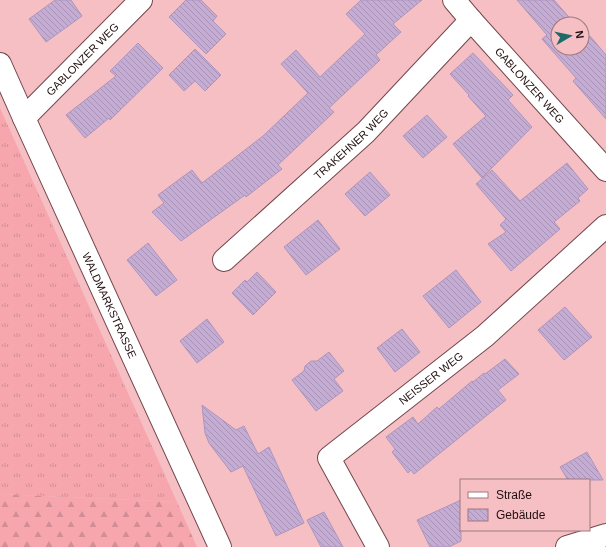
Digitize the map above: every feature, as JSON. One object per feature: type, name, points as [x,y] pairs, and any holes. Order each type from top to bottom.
[{"type":"street","name":"GABLONZER WEG","points":[[24,118],[141,0]]},
{"type":"street","name":"GABLONZER WEG","points":[[454,0],[606,170]]},
{"type":"street","name":"TRAKEHNER WEG","points":[[224,260],[366,132],[471,20]]},
{"type":"street","name":"WALDMARKSTRASSE","points":[[0,64],[220,547]]},
{"type":"street","name":"NEISSER WEG","points":[[378,547],[329,458],[484,336],[606,226]]},
{"type":"street","points":[[567,547],[606,535]]},
{"type":"green space","points":[[0,108],[177,502],[0,494]]},
{"type":"green space","points":[[0,494],[177,502],[197,547],[0,547]]},
{"type":"building","points":[[55,0],[71,0],[82,16],[46,42],[29,19]]},
{"type":"building","points":[[186,0],[201,0],[217,16],[213,21],[226,34],[206,54],[169,17]]},
{"type":"building","points":[[361,0],[422,0],[393,24],[401,32],[376,55],[380,60],[329,108],[334,112],[278,165],[282,169],[246,197],[245,195],[181,241],[152,212],[164,203],[158,195],[192,170],[202,183],[263,136],[308,93],[281,64],[296,50],[320,77],[365,34],[346,14]]},
{"type":"building","points":[[517,0],[554,0],[568,16],[550,16],[550,48],[542,39],[547,35]]},
{"type":"building","points":[[590,36],[606,55],[606,119],[573,81],[576,78],[557,56],[590,56]]},
{"type":"building","points":[[138,43],[163,68],[110,120],[109,118],[85,138],[66,115],[116,76],[110,71]]},
{"type":"building","points":[[195,49],[221,75],[205,91],[195,81],[184,91],[169,75]]},
{"type":"building","points":[[473,53],[513,95],[508,100],[532,127],[482,178],[453,144],[486,116],[450,74]]},
{"type":"building","points":[[427,115],[447,137],[423,158],[403,136]]},
{"type":"building","points":[[567,163],[588,189],[578,198],[580,201],[554,222],[560,229],[511,271],[488,244],[506,232],[500,225],[506,219],[476,184],[492,170],[520,201]]},
{"type":"building","points":[[370,172],[390,195],[365,216],[345,194]]},
{"type":"building","points":[[318,220],[340,249],[306,275],[284,247]]},
{"type":"building","points":[[148,243],[177,280],[156,296],[127,260]]},
{"type":"building","points":[[456,270],[481,302],[449,328],[423,296]]},
{"type":"building","points":[[257,272],[276,292],[253,315],[232,293],[245,280],[247,282]]},
{"type":"building","points":[[565,307],[592,337],[564,360],[538,330]]},
{"type":"building","points":[[207,319],[224,342],[197,363],[180,341]]},
{"type":"building","points":[[402,329],[420,352],[395,372],[377,348]]},
{"type":"building","points":[[329,352],[344,371],[334,379],[343,391],[316,411],[292,380],[304,371],[305,366],[311,361],[317,361]]},
{"type":"building","points":[[505,359],[519,374],[498,390],[506,400],[414,474],[411,470],[408,473],[392,452],[395,449],[386,437],[413,417],[418,424],[437,407],[439,409],[472,381],[473,382],[484,373],[485,374]]},
{"type":"building","points":[[202,405],[236,430],[244,426],[258,454],[269,447],[304,523],[276,536],[243,466],[231,472],[209,443],[205,433]]},
{"type":"building","points":[[587,452],[603,480],[567,479],[560,467]]},
{"type":"building","points":[[460,500],[461,541],[449,547],[430,547],[417,520]]},
{"type":"building","points":[[324,512],[343,547],[321,547],[307,520]]}]
